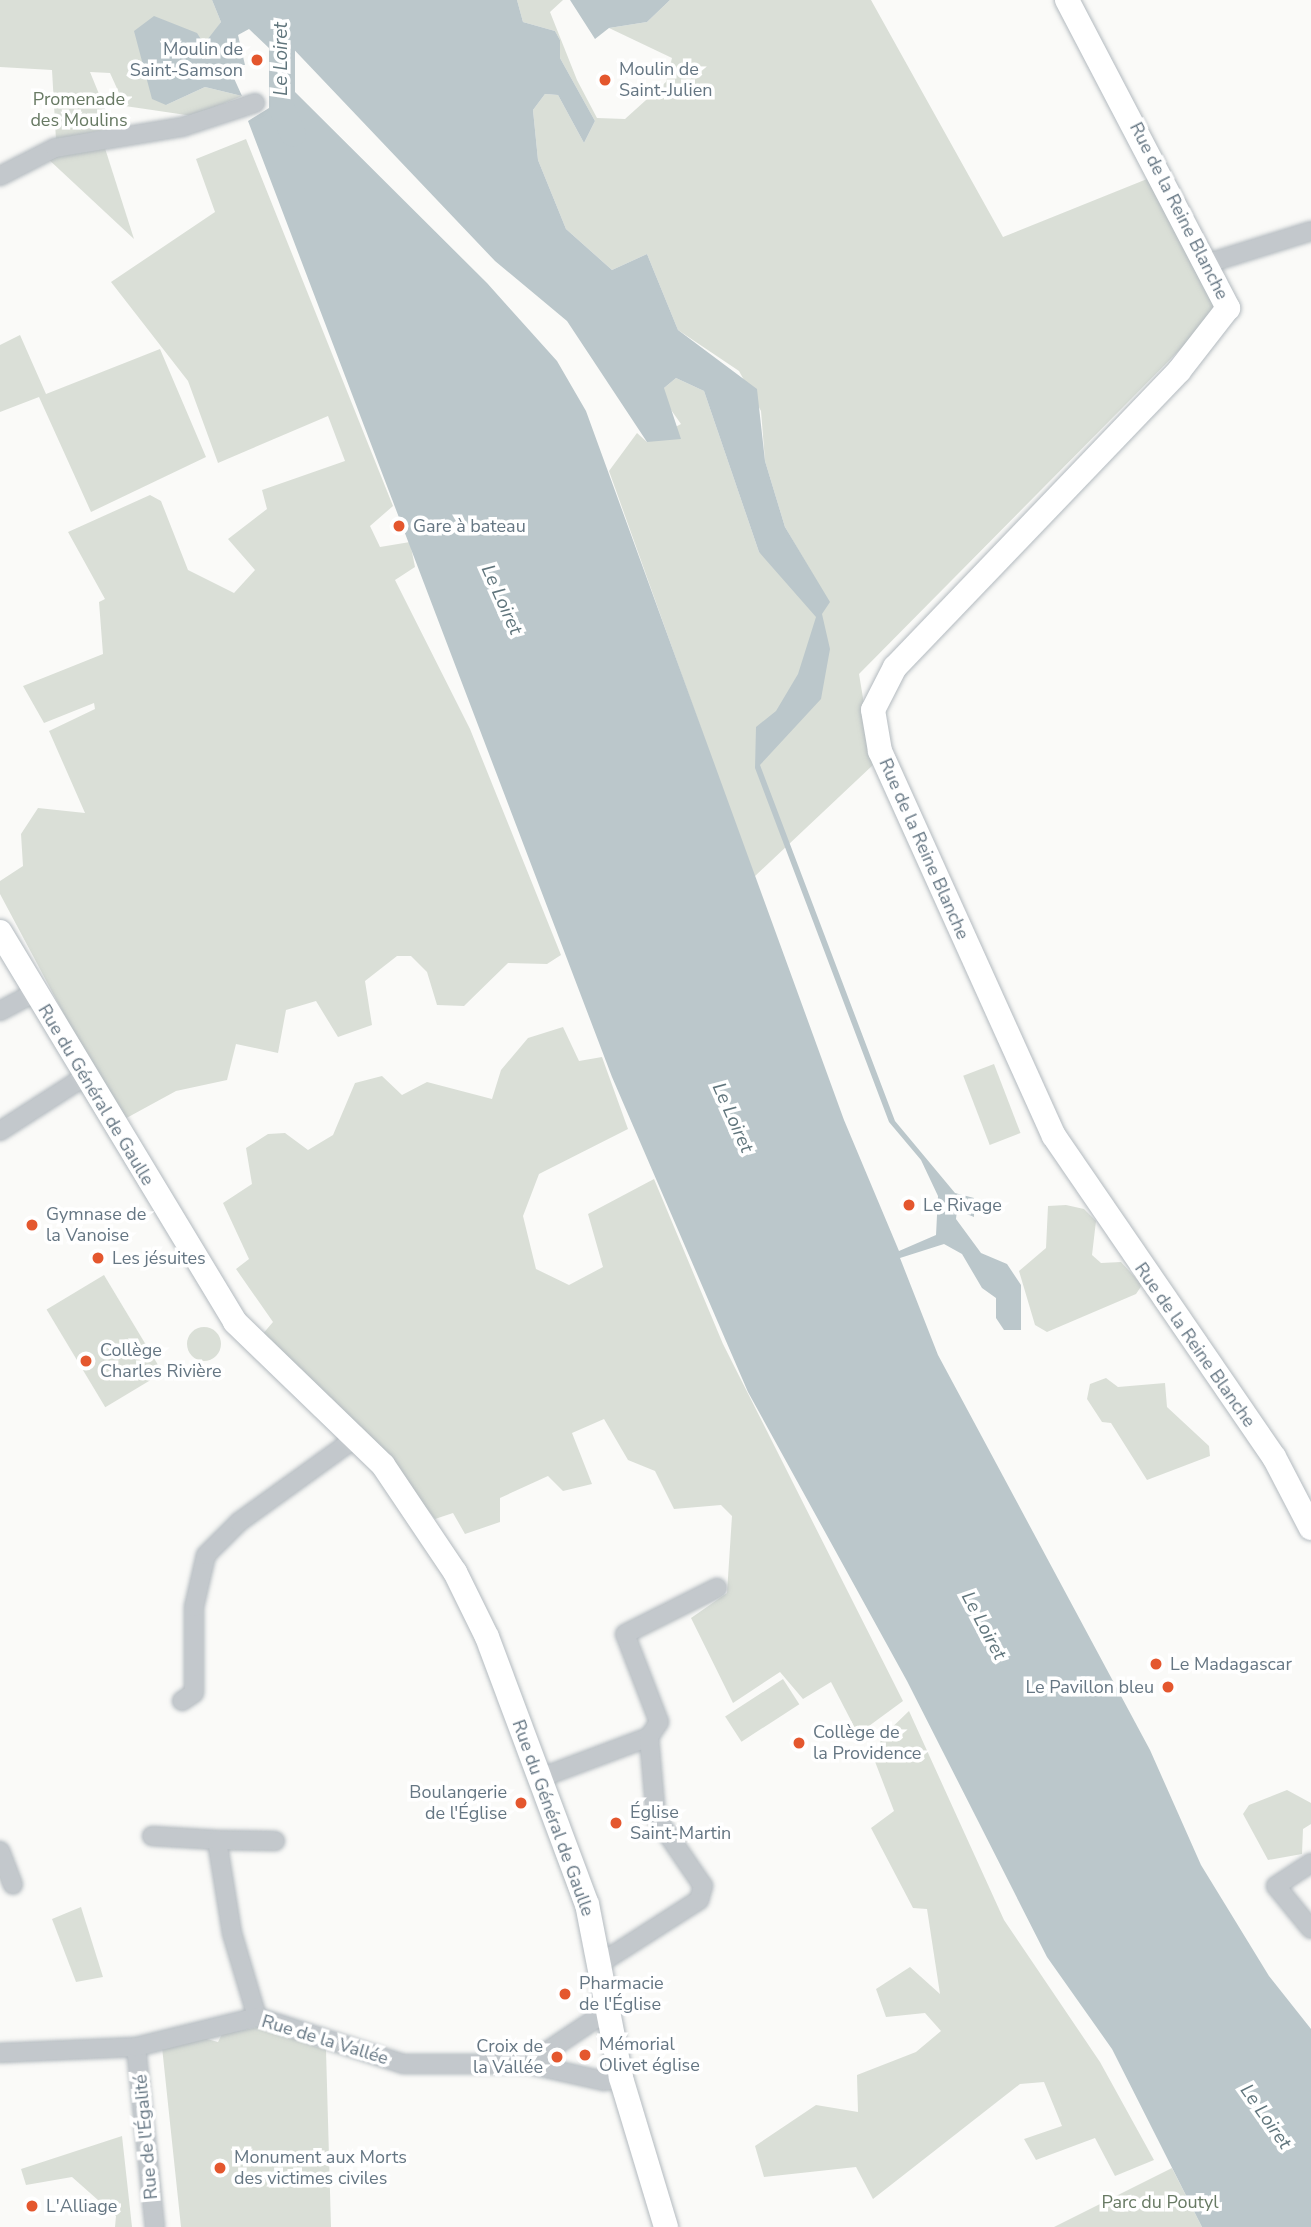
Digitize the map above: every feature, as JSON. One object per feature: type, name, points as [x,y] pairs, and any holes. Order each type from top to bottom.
[{"type":"street","name":"Rue de la Reine Blanche","points":[[1067,0],[1227,299],[1224,318],[895,667],[873,710],[880,751],[1054,1136],[1274,1457],[1311,1528]]},
{"type":"street","points":[[0,176],[55,148],[182,127],[255,103]]},
{"type":"street","points":[[1209,263],[1311,232]]},
{"type":"street","name":"Rue du Général de Gaulle","points":[[0,932],[30,995],[223,1330],[354,1440],[433,1532],[492,1655],[587,1904],[621,2078],[666,2227]]},
{"type":"street","name":"Rue du Général de Gaulle","points":[[0,954],[30,995]]},
{"type":"street","points":[[0,1011],[30,995]]},
{"type":"street","points":[[0,1131],[80,1080]]},
{"type":"street","points":[[182,1701],[194,1693],[194,1607],[206,1555],[239,1522],[354,1440]]},
{"type":"street","points":[[540,1778],[649,1737],[659,1722],[625,1634],[717,1588]]},
{"type":"street","points":[[599,1964],[699,1899],[703,1886],[656,1817],[649,1737]]},
{"type":"street","points":[[152,1836],[275,1841]]},
{"type":"street","points":[[217,1840],[232,1933],[257,2017]]},
{"type":"street","points":[[0,1851],[12,1885]]},
{"type":"street","points":[[1311,1863],[1276,1886],[1311,1930]]},
{"type":"street","points":[[528,2064],[606,2012]]},
{"type":"street","name":"Rue de la Vallée","points":[[0,2053],[136,2047],[257,2017],[403,2064],[528,2064],[604,2081],[621,2078]]},
{"type":"street","name":"Rue de l'Égalité","points":[[136,2047],[155,2227]]},
{"type":"green space","name":"Promenade des Moulins","points":[[0,0],[212,0],[221,22],[166,105],[205,87],[242,96],[193,116],[125,106],[110,73],[90,72],[113,128],[56,140],[52,70],[0,67]]},
{"type":"green space","points":[[517,0],[563,0],[550,12],[577,80],[597,118],[625,119],[666,82],[672,58],[609,28],[647,22],[670,0],[871,0],[1003,237],[1152,177],[1223,306],[859,674],[874,764],[754,877],[609,471],[637,433],[647,442],[681,424],[664,400],[664,388],[676,378],[704,391],[759,552],[829,602],[785,527],[765,461],[761,411],[739,371],[678,330],[647,254],[612,270],[566,229],[538,160],[533,110],[545,94],[558,95],[584,143],[595,121],[560,58],[560,40],[555,31],[523,22]]},
{"type":"green space","points":[[246,139],[393,506],[370,526],[380,547],[410,542],[415,567],[395,580],[470,729],[561,955],[547,964],[508,963],[464,1006],[437,1005],[427,972],[411,956],[397,956],[365,981],[372,1025],[338,1037],[316,1001],[286,1010],[278,1053],[236,1044],[227,1080],[176,1091],[121,1121],[0,894],[0,881],[23,866],[21,834],[38,808],[85,813],[49,731],[95,709],[94,703],[44,723],[23,686],[103,654],[99,602],[105,599],[68,532],[150,495],[161,501],[188,570],[234,593],[255,570],[228,539],[267,509],[262,490],[345,461],[328,416],[218,463],[188,381],[111,282],[215,212],[196,159]]},
{"type":"green space","points":[[103,142],[134,239],[46,157]]},
{"type":"green space","points":[[20,335],[46,394],[160,349],[206,457],[91,512],[39,397],[0,412],[0,345]]},
{"type":"green space","points":[[563,1027],[579,1061],[602,1057],[628,1129],[539,1174],[523,1216],[536,1269],[569,1285],[603,1267],[588,1214],[654,1179],[723,1344],[903,1701],[858,1734],[831,1682],[803,1699],[780,1672],[733,1703],[691,1618],[727,1593],[732,1516],[721,1505],[674,1509],[655,1471],[628,1460],[604,1419],[572,1433],[592,1484],[563,1491],[548,1476],[500,1498],[500,1522],[465,1534],[453,1513],[435,1519],[383,1453],[261,1336],[273,1322],[236,1269],[249,1259],[223,1203],[252,1184],[246,1148],[268,1134],[285,1133],[308,1150],[333,1135],[355,1083],[382,1076],[402,1095],[427,1082],[492,1099],[501,1070],[528,1038]]},
{"type":"green space","points":[[994,1064],[1021,1133],[990,1145],[963,1076]]},
{"type":"green space","points":[[1066,1205],[1084,1209],[1096,1221],[1092,1255],[1101,1263],[1121,1262],[1142,1285],[1136,1294],[1047,1332],[1035,1325],[1019,1271],[1046,1248],[1048,1206]]},
{"type":"green space","points":[[104,1275],[163,1373],[105,1407],[47,1310]]},
{"type":"green space","points":[[204,1327],[216,1332],[221,1344],[216,1356],[204,1361],[192,1356],[187,1344],[192,1332]]},
{"type":"green space","points":[[1106,1378],[1118,1387],[1165,1383],[1167,1407],[1209,1446],[1210,1456],[1147,1480],[1111,1423],[1102,1422],[1087,1399],[1090,1384]]},
{"type":"green space","points":[[783,1679],[799,1704],[741,1742],[725,1717]]},
{"type":"green space","points":[[909,1711],[1004,1920],[1100,2062],[1154,2160],[1115,2176],[1095,2138],[1036,2160],[1024,2139],[1062,2126],[1044,2082],[1020,2084],[873,2199],[856,2167],[764,2177],[755,2146],[816,2105],[858,2112],[857,2075],[916,2052],[941,2031],[925,2013],[886,2017],[876,1989],[910,1967],[940,1994],[927,1909],[913,1908],[871,1828],[894,1811],[874,1759],[882,1737]]},
{"type":"green space","points":[[1287,1790],[1311,1803],[1311,1824],[1303,1829],[1302,1854],[1268,1860],[1243,1814],[1249,1805]]},
{"type":"green space","points":[[81,1907],[103,1977],[76,1982],[52,1919]]},
{"type":"green space","points":[[258,2027],[326,2050],[331,2227],[181,2227],[162,2047],[203,2038],[218,2042],[222,2034]]},
{"type":"green space","points":[[122,2136],[132,2227],[115,2227],[116,2216],[72,2177],[26,2185],[21,2169]]},
{"type":"green space","name":"Parc du Poutyl","points":[[1172,2168],[1202,2227],[1054,2227]]},
{"type":"water","points":[[212,0],[517,0],[523,22],[555,31],[560,40],[560,58],[595,121],[584,143],[558,95],[545,94],[533,110],[538,160],[566,229],[612,270],[647,254],[678,330],[757,389],[765,461],[785,527],[830,602],[822,614],[830,649],[821,699],[760,765],[895,1121],[955,1193],[974,1198],[974,1217],[957,1210],[956,1219],[981,1253],[1007,1264],[1021,1285],[1021,1330],[1004,1330],[996,1318],[996,1298],[982,1288],[962,1254],[944,1244],[900,1258],[938,1355],[1150,1750],[1201,1865],[1269,1976],[1311,2029],[1311,2227],[1202,2227],[1112,2049],[1047,1957],[907,1681],[748,1392],[612,1077],[248,121],[295,92],[487,283],[557,361],[586,411],[844,1120],[899,1251],[936,1235],[938,1196],[921,1160],[889,1122],[755,768],[756,727],[776,711],[798,674],[816,617],[759,552],[704,391],[676,378],[664,388],[681,439],[647,442],[567,321],[495,261],[283,38],[270,49],[249,29],[238,35],[245,65],[228,65],[242,96],[205,87],[166,105],[152,99],[134,31],[154,16],[197,33],[204,44],[221,22]]},
{"type":"water","points":[[570,0],[670,0],[647,22],[609,28],[595,39]]},
{"type":"waterway","name":"Le Loiret","points":[[282,0],[282,109],[293,134]]},
{"type":"place","name":"Moulin de Saint-Samson","points":[[257,60]]},
{"type":"place","name":"Moulin de Saint-Julien","points":[[605,80]]},
{"type":"place","name":"Gare à bateau","points":[[399,526]]},
{"type":"place","name":"Le Rivage","points":[[909,1205]]},
{"type":"place","name":"Gymnase de la Vanoise","points":[[32,1225]]},
{"type":"place","name":"Les jésuites","points":[[98,1258]]},
{"type":"place","name":"Collège Charles Rivière","points":[[86,1361]]},
{"type":"place","name":"Le Madagascar","points":[[1156,1664]]},
{"type":"place","name":"Le Pavillon bleu","points":[[1168,1687]]},
{"type":"place","name":"Collège de la Providence","points":[[799,1743]]},
{"type":"place","name":"Boulangerie de l'Église","points":[[521,1803]]},
{"type":"place","name":"Église Saint-Martin","points":[[616,1823]]},
{"type":"place","name":"Pharmacie de l'Église","points":[[565,1994]]},
{"type":"place","name":"Mémorial Olivet église","points":[[585,2055]]},
{"type":"place","name":"Croix de la Vallée","points":[[557,2057]]},
{"type":"place","name":"Monument aux Morts des victimes civiles","points":[[220,2168]]},
{"type":"place","name":"L'Alliage","points":[[32,2206]]}]
